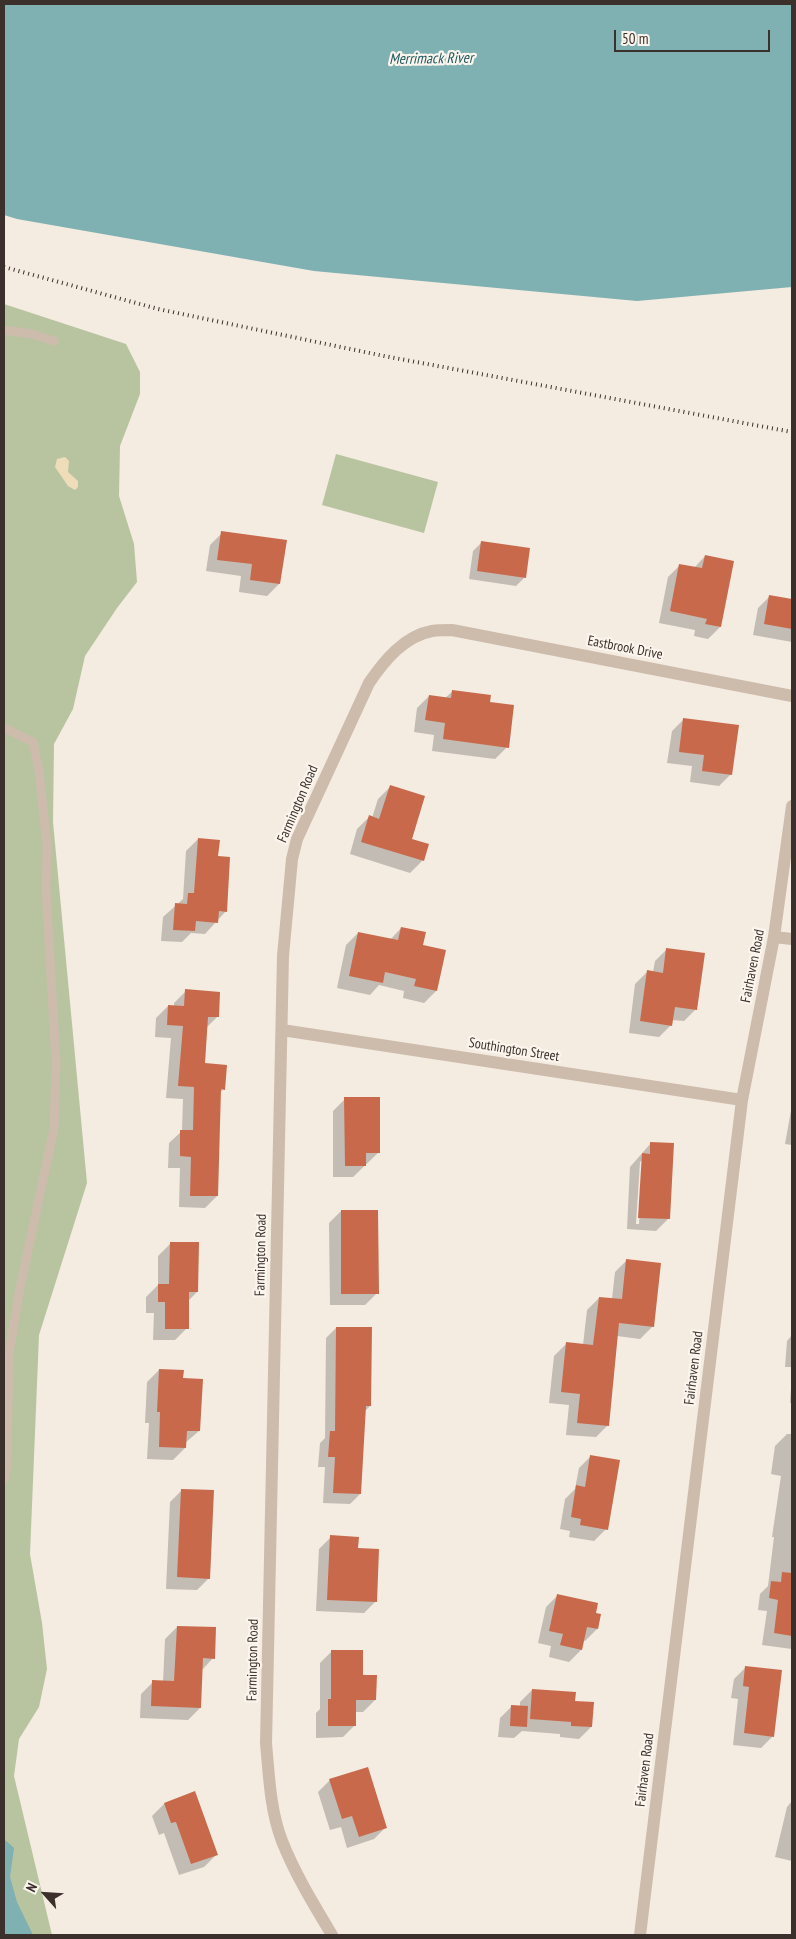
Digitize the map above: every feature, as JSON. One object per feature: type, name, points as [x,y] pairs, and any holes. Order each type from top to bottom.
[{"type":"street","name":"Eastbrook Drive","points":[[452,630],[792,696]]},
{"type":"street","name":"Farmington Road","points":[[332,1935],[302,1884],[282,1840],[270,1792],[266,1743],[283,956],[292,859],[297,839],[369,683],[395,650],[412,638],[431,631],[452,630]]},
{"type":"street","name":"Fairhaven Road","points":[[640,1935],[742,1100],[774,937],[792,806]]},
{"type":"street","points":[[774,937],[792,939]]},
{"type":"street","name":"Southington Street","points":[[282,1030],[742,1100]]},
{"type":"lane","points":[[4,330],[32,334],[54,340]]},
{"type":"lane","points":[[4,728],[34,742],[39,771],[47,846],[46,889],[56,1063],[54,1128],[21,1284],[9,1354],[7,1464],[4,1479]]},
{"type":"green space","points":[[4,304],[126,344],[140,372],[140,394],[120,446],[119,496],[134,544],[137,582],[85,656],[73,709],[54,744],[53,822],[87,1183],[39,1335],[30,1554],[42,1623],[47,1669],[39,1707],[19,1739],[14,1776],[52,1935],[4,1935]]},
{"type":"green space","points":[[336,454],[438,482],[424,533],[322,505]]},
{"type":"sand","points":[[65,457],[69,461],[68,472],[78,481],[78,487],[75,490],[68,486],[55,467],[57,459]]},
{"type":"water","name":"Merrimack River","points":[[4,4],[792,4],[792,287],[637,301],[314,271],[17,219],[4,215]]},
{"type":"water","points":[[4,1839],[14,1848],[10,1877],[17,1902],[33,1935],[4,1935]]},
{"type":"building","points":[[221,531],[287,540],[280,584],[250,580],[252,564],[217,560]]},
{"type":"building","points":[[481,541],[530,548],[526,578],[477,571]]},
{"type":"building","points":[[705,555],[734,561],[721,627],[705,624],[707,619],[670,611],[679,564],[702,568]]},
{"type":"building","points":[[769,595],[792,599],[792,629],[764,624]]},
{"type":"building","points":[[452,690],[491,695],[490,702],[514,705],[509,748],[443,739],[445,723],[425,720],[429,695],[451,698]]},
{"type":"building","points":[[683,718],[739,725],[732,775],[702,771],[704,755],[679,752]]},
{"type":"building","points":[[390,785],[425,796],[412,839],[429,844],[424,861],[361,842],[369,815],[379,819]]},
{"type":"building","points":[[198,838],[220,840],[218,856],[230,857],[227,912],[219,911],[218,923],[196,921],[195,931],[173,930],[175,903],[187,904],[188,893],[194,893]]},
{"type":"building","points":[[401,927],[426,932],[423,945],[446,950],[437,991],[414,986],[416,979],[385,972],[383,983],[349,976],[358,932],[398,940]]},
{"type":"building","points":[[666,948],[705,953],[697,1010],[675,1007],[672,1026],[640,1021],[647,970],[663,973]]},
{"type":"building","points":[[185,989],[220,992],[219,1017],[208,1017],[205,1063],[227,1065],[225,1090],[221,1089],[218,1196],[190,1196],[191,1157],[180,1156],[180,1130],[193,1130],[194,1087],[178,1086],[183,1026],[167,1025],[168,1005],[184,1006]]},
{"type":"building","points":[[344,1097],[380,1097],[380,1153],[366,1153],[366,1166],[345,1166]]},
{"type":"building","points":[[650,1142],[674,1143],[670,1219],[638,1218],[642,1153],[650,1154]]},
{"type":"building","points":[[341,1210],[378,1210],[379,1294],[341,1294]]},
{"type":"building","points":[[170,1242],[199,1242],[198,1292],[189,1292],[189,1329],[165,1329],[165,1302],[158,1302],[158,1284],[169,1284]]},
{"type":"building","points":[[626,1259],[661,1263],[654,1327],[619,1323],[609,1426],[577,1423],[580,1394],[561,1392],[566,1342],[593,1345],[599,1297],[622,1299]]},
{"type":"building","points":[[336,1327],[372,1327],[371,1406],[366,1406],[361,1494],[333,1493],[335,1457],[328,1457],[330,1431],[335,1431]]},
{"type":"building","points":[[159,1369],[184,1370],[183,1378],[203,1379],[200,1431],[187,1431],[186,1448],[159,1447],[160,1412],[157,1412]]},
{"type":"building","points":[[590,1455],[620,1460],[608,1530],[580,1525],[581,1519],[571,1517],[576,1485],[585,1487]]},
{"type":"building","points":[[181,1489],[214,1490],[210,1579],[177,1577]]},
{"type":"building","points":[[330,1535],[359,1537],[358,1548],[379,1549],[377,1602],[327,1600]]},
{"type":"building","points":[[782,1572],[792,1573],[792,1636],[774,1633],[778,1600],[769,1598],[771,1581],[781,1582]]},
{"type":"building","points":[[557,1594],[598,1603],[596,1613],[601,1614],[598,1629],[587,1627],[582,1650],[560,1645],[563,1634],[549,1631]]},
{"type":"building","points":[[177,1626],[216,1627],[215,1659],[203,1658],[201,1708],[151,1706],[152,1680],[174,1681]]},
{"type":"building","points":[[331,1650],[363,1650],[363,1675],[377,1675],[376,1700],[356,1700],[356,1726],[328,1726],[328,1699],[331,1699]]},
{"type":"building","points":[[745,1666],[782,1670],[774,1737],[744,1733],[749,1687],[743,1686]]},
{"type":"building","points":[[532,1689],[576,1692],[575,1701],[594,1702],[592,1727],[571,1726],[571,1722],[530,1719]]},
{"type":"building","points":[[511,1705],[528,1706],[527,1727],[510,1726]]},
{"type":"building","points":[[368,1767],[387,1828],[359,1837],[352,1816],[342,1819],[329,1779]]},
{"type":"building","points":[[195,1791],[218,1855],[191,1864],[176,1822],[171,1823],[164,1803]]},
{"type":"railway","points":[[4,267],[158,309],[384,356],[792,432]]}]
